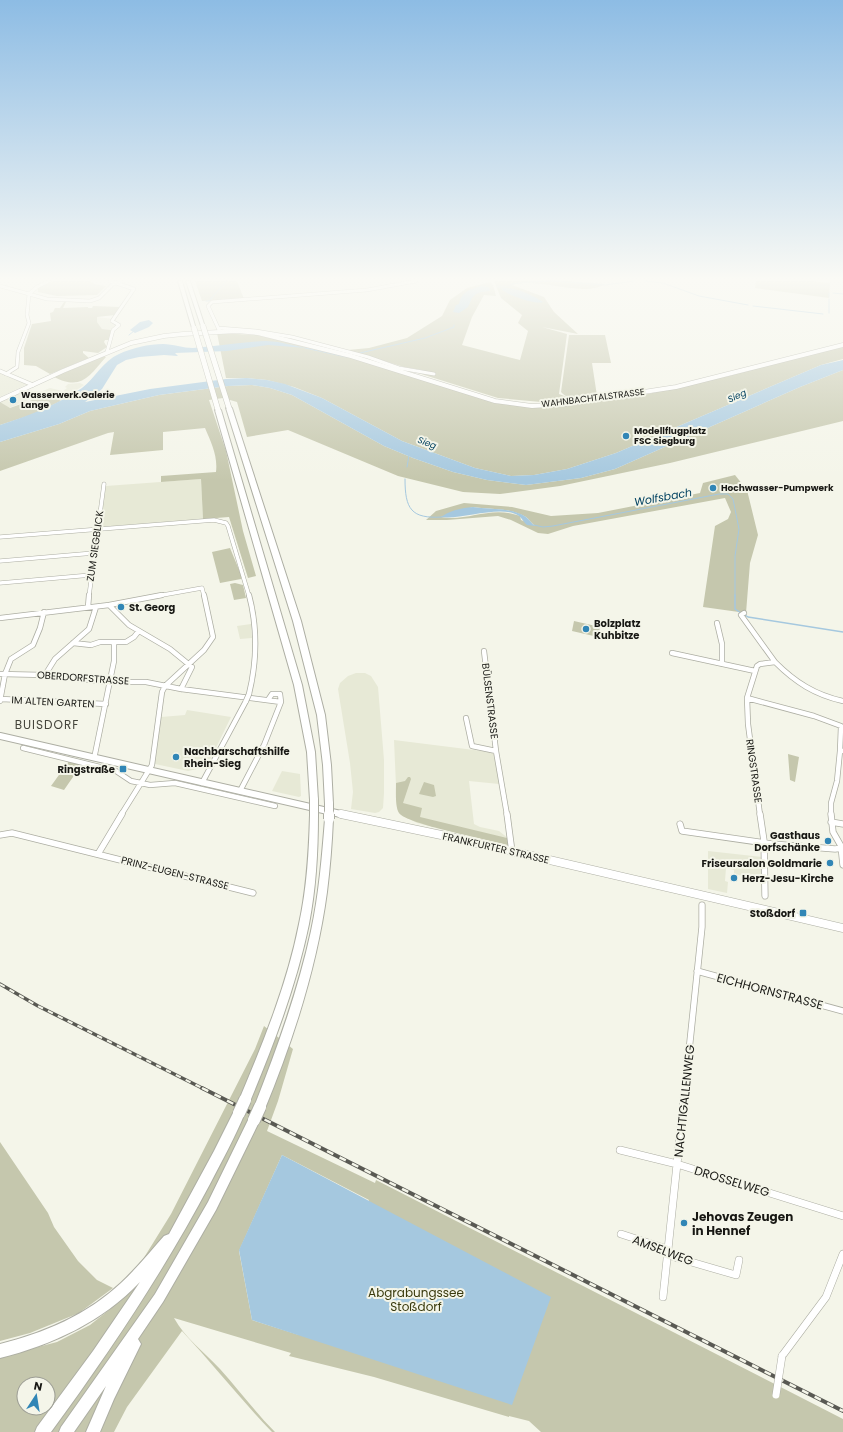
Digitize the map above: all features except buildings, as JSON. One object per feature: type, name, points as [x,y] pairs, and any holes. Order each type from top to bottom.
[{"type":"highway","points":[[42,1432],[76,1388],[145,1287],[182,1225],[215,1164],[245,1100],[275,1025],[299,948],[311,879],[314,800],[311,752],[305,717],[288,648],[200,348]]},
{"type":"highway","points":[[66,1432],[145,1321],[159,1298],[212,1206],[254,1120],[289,1028],[314,944],[325,880],[329,804],[321,715],[296,621],[210,348]]},
{"type":"highway","points":[[0,1351],[31,1343],[60,1331],[88,1316],[114,1297],[134,1279],[182,1225]]},
{"type":"highway","points":[[93,1432],[109,1394],[145,1321]]},
{"type":"main road","name":"WAHNBACHTALSTRASSE","points":[[0,400],[118,348]]},
{"type":"main road","name":"WAHNBACHTALSTRASSE","points":[[318,348],[351,356],[495,401],[532,406],[566,404],[676,387],[828,348]]},
{"type":"main road","name":"FRANKFURTER STRASSE","points":[[0,736],[843,928]]},
{"type":"street","points":[[6,374],[17,367],[20,348]]},
{"type":"street","points":[[107,352],[108,348]]},
{"type":"street","points":[[333,348],[365,356],[404,369],[425,371],[434,374]]},
{"type":"street","points":[[0,371],[32,385]]},
{"type":"street","name":"ZUM SIEGBLICK","points":[[88,607],[104,484]]},
{"type":"street","points":[[0,537],[214,520],[226,523],[246,579],[256,623],[256,648],[253,682],[246,701],[202,783]]},
{"type":"street","points":[[0,561],[94,553]]},
{"type":"street","points":[[0,583],[91,575]]},
{"type":"street","points":[[0,618],[109,605],[202,588],[213,637],[204,650],[165,686],[162,692],[152,765],[98,854]]},
{"type":"street","points":[[109,605],[114,612],[138,632],[171,650],[192,667],[181,689]]},
{"type":"street","points":[[45,675],[55,659],[89,629],[96,606]]},
{"type":"street","points":[[0,700],[2,674],[11,659],[33,644],[40,628],[44,612]]},
{"type":"street","points":[[742,614],[775,662],[790,678],[814,692],[843,701]]},
{"type":"street","points":[[717,623],[722,644],[722,664]]},
{"type":"street","points":[[73,643],[91,645],[100,642],[126,642],[134,637],[138,632]]},
{"type":"street","points":[[95,754],[114,661],[114,642]]},
{"type":"street","name":"BÜLSENSTRASSE","points":[[484,651],[496,750],[511,835],[512,852]]},
{"type":"street","points":[[672,653],[755,670],[760,664],[775,662]]},
{"type":"street","name":"RINGSTRASSE","points":[[755,670],[748,698],[748,724],[751,758],[764,842],[765,896]]},
{"type":"street","name":"OBERDORFSTRASSE","points":[[2,674],[45,675],[109,682],[146,682],[181,689],[268,700]]},
{"type":"street","points":[[240,791],[264,746],[280,702],[280,694],[272,694],[268,700],[280,702]]},
{"type":"street","points":[[748,698],[814,716],[841,726],[841,751],[837,781],[831,803],[831,822],[833,832],[842,848],[843,865]]},
{"type":"street","name":"IM ALTEN GARTEN","points":[[0,700],[106,704]]},
{"type":"street","name":"BÜLSENSTRASSE","points":[[466,718],[472,746],[496,750]]},
{"type":"street","points":[[23,748],[116,770],[131,781],[141,784],[150,785],[175,783],[275,806]]},
{"type":"street","points":[[831,822],[843,824]]},
{"type":"street","points":[[680,824],[682,831],[772,844],[842,848]]},
{"type":"street","name":"PRINZ-EUGEN-STRASSE","points":[[0,834],[12,833],[253,893]]},
{"type":"street","name":"NACHTIGALLENWEG","points":[[662,1297],[698,971],[702,905]]},
{"type":"street","name":"EICHHORNSTRASSE","points":[[698,971],[843,1011]]},
{"type":"street","name":"DROSSELWEG","points":[[620,1150],[677,1164],[843,1216]]},
{"type":"street","name":"AMSELWEG","points":[[621,1234],[667,1249],[674,1256],[736,1275],[740,1260]]},
{"type":"street","points":[[776,1395],[784,1350],[826,1296],[843,1254]]},
{"type":"shaded area","points":[[0,372],[28,384],[0,397]]},
{"type":"shaded area","points":[[80,383],[84,385],[60,401],[51,395],[40,399],[35,394],[50,388],[63,391],[67,388],[65,387],[68,384]]},
{"type":"shaded area","points":[[20,393],[31,399],[9,408],[0,402]]},
{"type":"shaded area","points":[[201,479],[203,519],[100,527],[106,486]]},
{"type":"shaded area","points":[[251,624],[252,638],[240,639],[237,626]]},
{"type":"shaded area","points":[[356,673],[365,673],[371,676],[378,687],[384,760],[384,793],[383,808],[379,812],[375,813],[351,809],[353,792],[350,763],[338,689],[340,683],[348,676]]},
{"type":"shaded area","points":[[187,710],[231,717],[211,758],[206,765],[188,771],[155,764],[161,717],[185,715]]},
{"type":"shaded area","points":[[394,740],[490,752],[495,755],[499,784],[469,781],[474,824],[480,827],[499,831],[509,839],[508,845],[417,823],[401,815],[397,809]]},
{"type":"shaded area","points":[[282,771],[300,774],[301,796],[299,797],[272,791]]},
{"type":"shaded area","points":[[708,851],[762,857],[762,880],[734,874],[734,870],[726,868],[725,881],[728,882],[727,893],[708,889]]},
{"type":"green space","points":[[24,348],[106,348],[98,353],[83,351],[83,353],[89,358],[50,374],[36,366],[24,365]]},
{"type":"green space","points":[[220,348],[310,348],[352,358],[494,403],[532,408],[567,406],[648,394],[729,376],[836,348],[843,348],[843,359],[821,365],[616,453],[567,469],[534,475],[511,476],[475,468],[402,441],[322,398],[294,387],[267,380],[226,378]]},
{"type":"green space","points":[[370,348],[473,348],[520,360],[523,348],[565,348],[559,394],[572,399],[541,402],[498,398],[418,373],[422,370],[404,367],[348,350]]},
{"type":"green space","points":[[567,348],[608,348],[611,363],[592,363],[597,396],[573,398],[561,392]]},
{"type":"green space","points":[[104,356],[106,357],[95,370],[78,382],[64,381],[54,377]]},
{"type":"green space","points":[[843,370],[843,421],[670,463],[560,486],[500,494],[463,492],[398,476],[288,430],[247,437],[237,402],[223,398],[209,400],[226,451],[243,531],[256,576],[248,578],[229,517],[203,519],[201,479],[161,482],[161,476],[216,472],[215,455],[205,428],[163,432],[163,450],[110,455],[114,432],[108,433],[0,471],[0,442],[59,424],[90,411],[159,395],[228,386],[252,385],[270,388],[292,395],[384,446],[413,458],[453,472],[487,480],[526,485],[581,478],[615,469],[800,387]]},
{"type":"green space","points":[[34,395],[41,399],[51,395],[61,401],[31,415],[0,425],[0,402],[10,408],[32,400]]},
{"type":"green space","points":[[735,475],[747,490],[758,535],[750,563],[746,613],[703,607],[715,526],[728,519],[731,512],[725,498],[573,526],[548,534],[538,533],[511,520],[498,516],[426,520],[436,511],[464,503],[512,507],[551,516],[598,513],[700,493],[703,483]],"holes":[[[473,507],[500,509],[514,512],[526,517],[535,526],[521,520],[520,516],[499,512],[451,518],[441,517]]]},
{"type":"green space","points":[[230,548],[242,577],[241,579],[220,583],[212,552]]},
{"type":"green space","points":[[235,583],[243,585],[246,598],[234,600],[230,584]]},
{"type":"green space","name":"Bolzplatz Kuhbitze","points":[[574,621],[600,627],[598,637],[572,631]]},
{"type":"green space","points":[[788,754],[799,757],[795,782],[790,780]]},
{"type":"green space","points":[[69,761],[82,764],[64,790],[51,786]]},
{"type":"green space","points":[[408,777],[411,779],[403,803],[422,808],[420,817],[507,838],[509,839],[508,845],[432,827],[416,822],[399,813],[396,799],[396,783],[405,781]]},
{"type":"green space","points":[[424,782],[434,785],[436,796],[433,797],[419,794]]},
{"type":"green space","points":[[264,1026],[293,1049],[278,1101],[267,1131],[375,1183],[376,1180],[843,1419],[843,1432],[541,1432],[529,1421],[509,1417],[374,1377],[289,1356],[291,1353],[174,1318],[188,1337],[182,1331],[127,1407],[114,1432],[0,1432],[0,1357],[57,1342],[90,1325],[114,1306],[171,1214],[255,1049]],"holes":[[[282,1155],[369,1200],[299,1335],[252,1320],[239,1251]]]},
{"type":"green space","points":[[0,1142],[48,1213],[54,1227],[78,1261],[97,1280],[113,1288],[79,1313],[30,1333],[0,1341]]},
{"type":"green space","points":[[192,1342],[220,1369],[275,1432],[272,1432]]},
{"type":"water","points":[[138,348],[249,348],[227,351],[175,353],[178,356],[164,355],[139,357],[126,360],[117,365],[102,389],[85,402],[150,389],[226,379],[247,378],[267,380],[285,384],[322,398],[402,441],[475,468],[511,476],[534,475],[567,469],[616,453],[821,365],[843,360],[843,370],[800,387],[615,469],[581,478],[526,485],[487,480],[453,472],[413,458],[384,446],[292,395],[270,388],[252,385],[228,386],[159,395],[90,411],[59,424],[0,442],[0,425],[43,409],[73,394],[82,388],[103,365],[113,357]]},
{"type":"water","points":[[473,507],[501,509],[514,512],[526,517],[535,526],[527,525],[519,516],[512,513],[503,512],[441,517],[457,510]]},
{"type":"water","name":"Abgrabungssee Stoßdorf","points":[[282,1155],[551,1297],[512,1405],[252,1320],[239,1250]]},
{"type":"waterway","points":[[305,348],[346,357]]},
{"type":"waterway","points":[[360,353],[382,348]]},
{"type":"waterway","name":"Wolfsbach","points":[[407,467],[409,455]]},
{"type":"waterway","name":"Wolfsbach","points":[[405,479],[406,498],[412,510],[423,516],[442,517]]},
{"type":"waterway","name":"Wolfsbach","points":[[534,525],[543,527],[553,526],[719,494],[728,494],[733,499],[739,529],[735,556],[735,609],[741,613]]},
{"type":"waterway","name":"Wolfsbach","points":[[745,615],[748,617],[843,632]]},
{"type":"railway","points":[[0,984],[38,1006],[202,1088]]},
{"type":"railway","points":[[202,1088],[843,1411]]},
{"type":"place","name":"Wasserwerk.Galerie Lange","points":[[13,400]]},
{"type":"place","name":"Modellflugplatz FSC Siegburg","points":[[626,436]]},
{"type":"place","name":"Hochwasser-Pumpwerk","points":[[713,488]]},
{"type":"place","name":"St. Georg","points":[[121,607]]},
{"type":"place","name":"Bolzplatz Kuhbitze","points":[[586,629]]},
{"type":"place","name":"Nachbarschaftshilfe Rhein-Sieg","points":[[176,757]]},
{"type":"place","name":"Ringstraße","points":[[123,769]]},
{"type":"place","name":"Gasthaus Dorfschänke","points":[[828,841]]},
{"type":"place","name":"Friseursalon Goldmarie","points":[[830,863]]},
{"type":"place","name":"Herz-Jesu-Kirche","points":[[734,878]]},
{"type":"place","name":"Stoßdorf","points":[[803,913]]},
{"type":"place","name":"Jehovas Zeugen in Hennef","points":[[684,1223]]},
{"type":"district","name":"BUISDORF","points":[[47,724]]},
{"type":"water label","name":"Sieg","points":[[737,396]]},
{"type":"water label","name":"Sieg","points":[[427,443]]}]
